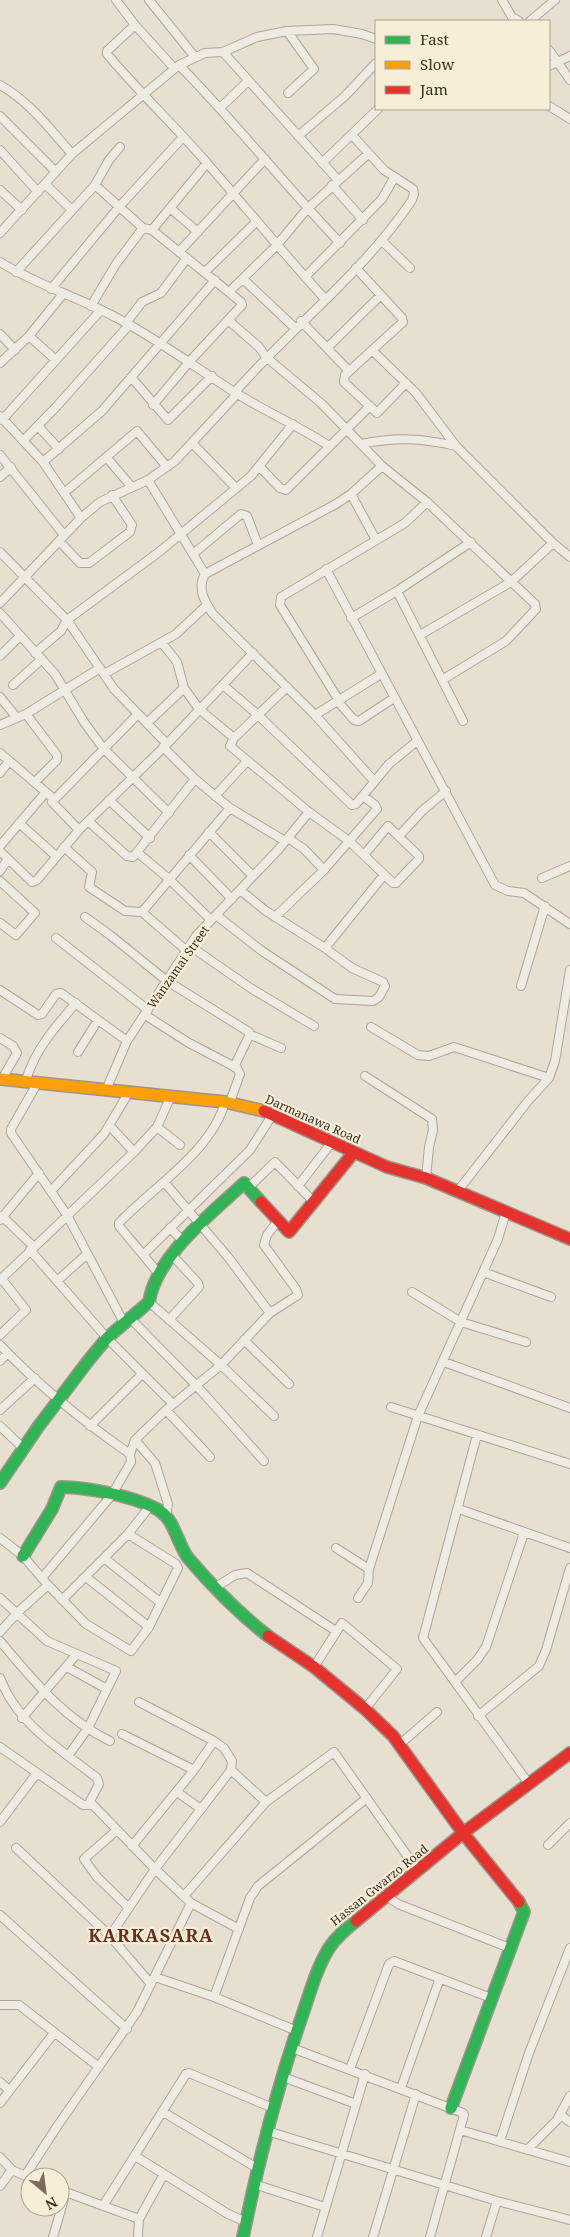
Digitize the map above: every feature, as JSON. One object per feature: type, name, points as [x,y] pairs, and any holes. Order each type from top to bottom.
[{"type":"street","points":[[116,0],[135,25],[176,67],[220,107],[340,244]]},
{"type":"street","points":[[149,0],[195,58]]},
{"type":"street","points":[[531,20],[555,0]]},
{"type":"street","points":[[504,1],[512,17],[517,20]]},
{"type":"street","points":[[135,25],[107,52],[142,94],[207,163],[276,246],[325,299]]},
{"type":"street","points":[[2,229],[22,210],[72,154],[176,67],[205,54],[223,52],[257,37],[287,31],[333,29],[362,34],[375,39]]},
{"type":"street","points":[[287,31],[314,70],[288,93]]},
{"type":"street","points":[[223,52],[322,163],[362,220]]},
{"type":"street","points":[[550,52],[570,80]]},
{"type":"street","points":[[550,66],[570,56]]},
{"type":"street","points":[[298,136],[345,96],[375,64]]},
{"type":"street","points":[[220,107],[248,81]]},
{"type":"street","points":[[0,85],[15,94],[33,109],[72,154]]},
{"type":"street","points":[[550,107],[570,119]]},
{"type":"street","points":[[322,163],[377,110]]},
{"type":"street","points":[[0,116],[56,172]]},
{"type":"street","points":[[0,603],[81,518],[112,495],[148,480],[193,444],[266,357],[382,242],[414,194],[413,189],[394,178],[368,154],[352,135]]},
{"type":"street","points":[[51,289],[119,207],[183,136]]},
{"type":"street","points":[[16,272],[95,185],[109,160],[120,147]]},
{"type":"street","points":[[0,150],[38,192]]},
{"type":"street","points":[[229,292],[276,246],[307,208],[368,154]]},
{"type":"street","points":[[179,252],[266,159]]},
{"type":"street","points":[[152,230],[207,163]]},
{"type":"street","points":[[305,277],[340,244],[382,199],[394,178]]},
{"type":"street","points":[[45,184],[72,210]]},
{"type":"street","points":[[95,185],[143,228],[152,230],[215,280],[241,302],[242,305],[152,404]]},
{"type":"street","points":[[0,190],[22,210]]},
{"type":"street","points":[[170,208],[198,232]]},
{"type":"street","points":[[205,272],[256,222]]},
{"type":"street","points":[[92,306],[116,264],[143,228]]},
{"type":"street","points":[[382,242],[410,268]]},
{"type":"street","points":[[24,441],[128,324],[142,302],[161,293],[187,258]]},
{"type":"street","points":[[0,262],[51,289],[101,310],[128,324],[190,361],[236,393],[329,446]]},
{"type":"street","points":[[356,268],[403,322],[349,371],[343,379],[344,382],[378,412],[406,383]]},
{"type":"street","points":[[243,279],[295,328]]},
{"type":"street","points":[[43,462],[102,411],[215,280]]},
{"type":"street","points":[[0,363],[29,336],[63,294]]},
{"type":"street","points":[[327,348],[381,295]]},
{"type":"street","points":[[81,518],[43,462],[1,418],[101,310]]},
{"type":"street","points":[[228,320],[259,347],[266,357],[322,404],[382,466],[427,502],[511,582],[531,598],[535,604],[536,610],[506,641],[442,680]]},
{"type":"street","points":[[302,322],[349,371]]},
{"type":"street","points":[[0,334],[15,350]]},
{"type":"street","points":[[29,336],[56,360]]},
{"type":"street","points":[[372,350],[421,400],[456,446],[553,543],[570,557]]},
{"type":"street","points":[[131,377],[166,420],[170,419],[212,376]]},
{"type":"street","points":[[259,466],[280,488],[286,490],[370,406]]},
{"type":"street","points":[[36,653],[60,631],[67,620],[180,535],[251,476],[293,424]]},
{"type":"street","points":[[38,426],[59,449]]},
{"type":"street","points":[[64,493],[135,432],[139,431],[166,467]]},
{"type":"street","points":[[360,444],[404,438],[435,441],[456,446]]},
{"type":"street","points":[[193,444],[236,488]]},
{"type":"street","points":[[0,455],[11,467],[80,563],[89,563],[130,532],[132,525],[112,495]]},
{"type":"street","points":[[107,458],[131,486]]},
{"type":"street","points":[[374,781],[315,715],[213,614],[202,596],[201,582],[205,574],[352,494],[382,466]]},
{"type":"street","points":[[0,477],[11,467]]},
{"type":"street","points":[[148,480],[205,574]]},
{"type":"street","points":[[352,494],[376,540]]},
{"type":"street","points":[[394,698],[359,721],[354,720],[339,702],[280,605],[280,601],[326,569],[405,523],[427,502]]},
{"type":"street","points":[[193,554],[242,514],[247,516],[258,545]]},
{"type":"street","points":[[351,618],[398,591],[471,542]]},
{"type":"street","points":[[420,635],[511,582],[553,543]]},
{"type":"street","points":[[0,552],[67,620],[114,689],[195,779],[230,808],[304,849],[324,870]]},
{"type":"street","points":[[326,569],[495,885],[508,891],[524,893],[570,924]]},
{"type":"street","points":[[398,591],[463,721]]},
{"type":"street","points":[[0,725],[26,714],[102,671],[162,643],[176,634],[207,605]]},
{"type":"street","points":[[0,613],[55,674],[64,691],[104,748],[169,813]]},
{"type":"street","points":[[0,656],[20,636]]},
{"type":"street","points":[[162,643],[177,662],[184,688],[199,708],[234,738]]},
{"type":"street","points":[[0,851],[32,882],[37,880],[88,821],[165,746],[199,708],[254,653]]},
{"type":"street","points":[[13,685],[42,659]]},
{"type":"street","points":[[315,715],[339,702],[381,674]]},
{"type":"street","points":[[222,684],[258,715],[352,805],[356,804],[389,764],[417,741]]},
{"type":"street","points":[[287,687],[234,738],[230,746],[309,812],[349,841],[394,884],[419,859],[419,856],[390,827],[387,827],[364,855]]},
{"type":"street","points":[[147,724],[184,688]]},
{"type":"street","points":[[0,697],[17,718]]},
{"type":"street","points":[[26,714],[57,755],[56,760],[35,782]]},
{"type":"street","points":[[80,830],[51,803],[138,714]]},
{"type":"street","points":[[0,753],[54,799]]},
{"type":"street","points":[[0,773],[10,761]]},
{"type":"street","points":[[215,796],[247,761]]},
{"type":"street","points":[[88,821],[127,856],[134,857],[195,779]]},
{"type":"street","points":[[399,836],[422,810],[446,791]]},
{"type":"street","points":[[0,846],[46,792]]},
{"type":"street","points":[[275,917],[324,870],[377,809],[375,805],[363,796]]},
{"type":"street","points":[[109,800],[150,838]]},
{"type":"street","points":[[142,912],[230,808]]},
{"type":"street","name":"Wanzamai Street","points":[[106,1090],[127,1042],[188,948],[309,812]]},
{"type":"street","points":[[19,823],[56,856]]},
{"type":"street","points":[[209,832],[253,876]]},
{"type":"street","points":[[64,847],[92,872],[88,887],[125,911],[142,912],[188,948],[314,1026]]},
{"type":"street","points":[[137,852],[213,918],[335,999],[367,1002],[379,997],[386,986],[383,982],[352,968],[275,917],[240,890]]},
{"type":"street","points":[[189,855],[232,899]]},
{"type":"street","points":[[0,870],[8,859]]},
{"type":"street","points":[[542,878],[570,866]]},
{"type":"street","points":[[324,948],[384,875]]},
{"type":"street","points":[[0,881],[35,912],[16,935],[0,923]]},
{"type":"street","points":[[521,986],[545,906]]},
{"type":"street","points":[[85,918],[110,935],[167,981],[249,1034],[281,1048]]},
{"type":"street","points":[[56,938],[147,1013],[190,1044],[237,1068],[240,1074],[212,1132],[165,1183],[119,1223],[119,1226],[159,1274]]},
{"type":"street","points":[[457,1192],[528,1101],[549,1078],[555,1061],[570,970]]},
{"type":"street","points":[[0,990],[38,1015],[42,1014],[58,993],[76,1003],[127,1042]]},
{"type":"street","points":[[26,1080],[30,1066],[44,1042],[76,1003]]},
{"type":"street","points":[[78,1052],[98,1020]]},
{"type":"street","points":[[371,1028],[418,1055],[429,1056],[454,1047],[549,1078]]},
{"type":"street","points":[[234,1067],[249,1034]]},
{"type":"street","points":[[0,1038],[13,1046],[17,1053],[1,1079]]},
{"type":"street","points":[[365,1076],[432,1118],[433,1130],[429,1147],[417,1175]]},
{"type":"street","name":"Darmanawa Road","points":[[1,1079],[26,1080],[228,1102],[273,1114],[387,1167],[417,1175],[570,1239]]},
{"type":"street","points":[[38,1082],[10,1131],[68,1215],[87,1254],[127,1321],[196,1385],[264,1461]]},
{"type":"street","points":[[50,1191],[110,1126],[129,1092]]},
{"type":"street","points":[[0,1335],[26,1310],[1,1279],[134,1152],[157,1127],[171,1096]]},
{"type":"street","points":[[144,1255],[254,1144],[273,1114]]},
{"type":"street","points":[[110,1126],[134,1152]]},
{"type":"street","points":[[157,1127],[180,1145]]},
{"type":"street","points":[[298,1186],[332,1142]]},
{"type":"street","points":[[0,1483],[59,1399],[108,1338],[149,1302],[151,1289],[159,1274],[183,1241],[244,1183],[289,1232],[354,1152]]},
{"type":"street","points":[[249,1187],[275,1162],[314,1202]]},
{"type":"street","points":[[38,1173],[1,1218],[32,1249],[108,1338],[173,1404]]},
{"type":"street","points":[[165,1183],[189,1210],[270,1313]]},
{"type":"street","points":[[358,1598],[368,1583],[369,1569],[418,1416],[498,1239],[506,1212]]},
{"type":"street","points":[[42,1578],[111,1496],[131,1462],[130,1454],[134,1440],[166,1410],[221,1364],[270,1313],[298,1295],[298,1292],[264,1245],[266,1235],[278,1221]]},
{"type":"street","points":[[170,1228],[183,1241]]},
{"type":"street","points":[[57,1280],[87,1254]]},
{"type":"street","points":[[169,1320],[200,1285],[172,1255]]},
{"type":"street","points":[[483,1272],[551,1297]]},
{"type":"street","points":[[412,1292],[461,1322],[526,1342]]},
{"type":"street","points":[[149,1302],[221,1364],[274,1416]]},
{"type":"street","points":[[244,1340],[289,1384]]},
{"type":"street","points":[[0,1345],[90,1426],[130,1454]]},
{"type":"street","points":[[0,1361],[8,1353]]},
{"type":"street","points":[[444,1362],[570,1408]]},
{"type":"street","points":[[90,1426],[142,1374]]},
{"type":"street","points":[[0,1410],[35,1378]]},
{"type":"street","points":[[391,1408],[570,1464]]},
{"type":"street","points":[[166,1410],[210,1456]]},
{"type":"street","points":[[0,1426],[23,1448]]},
{"type":"street","points":[[477,1435],[459,1509],[423,1638],[529,1784]]},
{"type":"street","points":[[134,1440],[154,1463],[168,1504],[166,1516]]},
{"type":"street","points":[[23,1556],[56,1503],[61,1487],[82,1487],[150,1506],[166,1516],[191,1562],[266,1635],[314,1667],[365,1709],[399,1745],[464,1833],[523,1908],[524,1912],[451,2108]]},
{"type":"street","points":[[62,1600],[128,1534],[150,1506]]},
{"type":"street","points":[[459,1509],[570,1548]]},
{"type":"street","points":[[455,1682],[477,1660],[486,1647],[524,1533]]},
{"type":"street","points":[[0,1538],[23,1556],[86,1624],[128,1651],[134,1649],[149,1627],[178,1568],[128,1534]]},
{"type":"street","points":[[336,1548],[369,1569]]},
{"type":"street","points":[[104,1558],[161,1603]]},
{"type":"street","points":[[478,1716],[539,1666],[546,1650],[570,1568]]},
{"type":"street","points":[[216,1587],[235,1575],[247,1574],[336,1631]]},
{"type":"street","points":[[86,1576],[149,1627]]},
{"type":"street","points":[[0,1632],[17,1613],[48,1585]]},
{"type":"street","points":[[0,1598],[47,1641],[116,1671],[88,1728],[68,1756]]},
{"type":"street","points":[[314,1667],[343,1623],[397,1668],[365,1709]]},
{"type":"street","points":[[0,1641],[44,1694],[88,1728],[110,1741]]},
{"type":"street","points":[[22,1718],[67,1668],[76,1655]]},
{"type":"street","points":[[67,1668],[107,1690]]},
{"type":"street","points":[[0,1678],[2,1693],[22,1718],[99,1781],[90,1805]]},
{"type":"street","points":[[110,1936],[155,1869],[231,1770],[232,1761],[229,1755],[214,1741],[139,1702]]},
{"type":"street","points":[[399,1745],[437,1712]]},
{"type":"street","points":[[122,1734],[194,1770]]},
{"type":"street","points":[[132,1846],[177,1792],[214,1741]]},
{"type":"street","points":[[2,1751],[83,1805],[90,1805],[100,1812],[191,1903],[239,1929]]},
{"type":"street","points":[[184,1896],[266,1802],[334,1752],[418,1871]]},
{"type":"street","name":"Hassan Gwarzo Road","points":[[243,2237],[257,2168],[283,2077],[315,1980],[329,1948],[339,1935],[386,1896],[464,1833],[570,1753]]},
{"type":"street","points":[[231,1770],[266,1802]]},
{"type":"street","points":[[0,1822],[37,1774]]},
{"type":"street","points":[[177,1792],[201,1809]]},
{"type":"street","points":[[214,1998],[250,1898],[258,1886],[367,1798]]},
{"type":"street","points":[[548,1845],[570,1823]]},
{"type":"street","points":[[117,1830],[84,1860],[129,1908]]},
{"type":"street","points":[[16,1848],[110,1936],[153,1981],[214,1998],[297,2031]]},
{"type":"street","points":[[386,1896],[398,1904],[510,1948]]},
{"type":"street","points":[[34,2167],[58,2125],[127,2028],[153,1981],[191,1903]]},
{"type":"street","points":[[0,1915],[127,2028]]},
{"type":"street","points":[[500,2142],[529,2053],[570,1948]]},
{"type":"street","points":[[350,2069],[389,1964],[394,1961],[491,1998]]},
{"type":"street","points":[[401,2088],[440,1978]]},
{"type":"street","points":[[5,2006],[19,2005],[99,2067]]},
{"type":"street","points":[[0,2103],[54,2033]]},
{"type":"street","points":[[292,2048],[401,2088],[461,2112],[464,2115],[430,2237]]},
{"type":"street","points":[[103,2206],[186,2074],[189,2073],[274,2108]]},
{"type":"street","points":[[316,2237],[365,2074]]},
{"type":"street","points":[[283,2077],[356,2104]]},
{"type":"street","points":[[0,2082],[9,2090]]},
{"type":"street","points":[[373,2237],[392,2168],[416,2094]]},
{"type":"street","points":[[527,2150],[560,2115],[570,2096]]},
{"type":"street","points":[[163,2112],[257,2168]]},
{"type":"street","points":[[560,2115],[570,2122]]},
{"type":"street","points":[[460,2130],[570,2162]]},
{"type":"street","points":[[267,2131],[497,2201],[570,2220]]},
{"type":"street","points":[[135,2156],[228,2214],[246,2222]]},
{"type":"street","points":[[0,2158],[12,2170],[20,2174]]},
{"type":"street","points":[[0,2186],[12,2170]]},
{"type":"street","points":[[138,2237],[139,2219],[164,2174]]},
{"type":"street","points":[[254,2184],[325,2207]]},
{"type":"street","points":[[70,2194],[139,2219]]},
{"type":"street","points":[[486,2237],[497,2201]]},
{"type":"street","points":[[53,2237],[57,2217]]},
{"type":"traffic: fast","points":[[0,1483],[38,1427],[88,1361],[107,1338],[149,1302],[162,1268],[173,1252],[201,1222],[244,1183],[261,1202]]},
{"type":"traffic: fast","points":[[23,1556],[52,1509],[61,1487],[98,1491],[139,1501],[165,1515],[189,1559],[227,1600],[268,1636]]},
{"type":"traffic: fast","points":[[451,2108],[524,1912],[519,1902]]},
{"type":"traffic: fast","points":[[243,2237],[261,2154],[292,2046],[313,1983],[324,1956],[332,1944],[341,1933],[356,1921]]},
{"type":"traffic: slow","points":[[0,1079],[225,1102],[264,1111]]},
{"type":"traffic: jam","points":[[264,1111],[387,1167],[426,1178],[570,1239]]},
{"type":"traffic: jam","points":[[261,1202],[289,1232],[354,1152]]},
{"type":"traffic: jam","points":[[268,1636],[314,1667],[365,1709],[393,1736],[463,1833],[519,1902]]},
{"type":"traffic: jam","points":[[356,1921],[463,1833],[570,1753]]},
{"type":"district","name":"KARKASARA","points":[[151,1935]]}]
